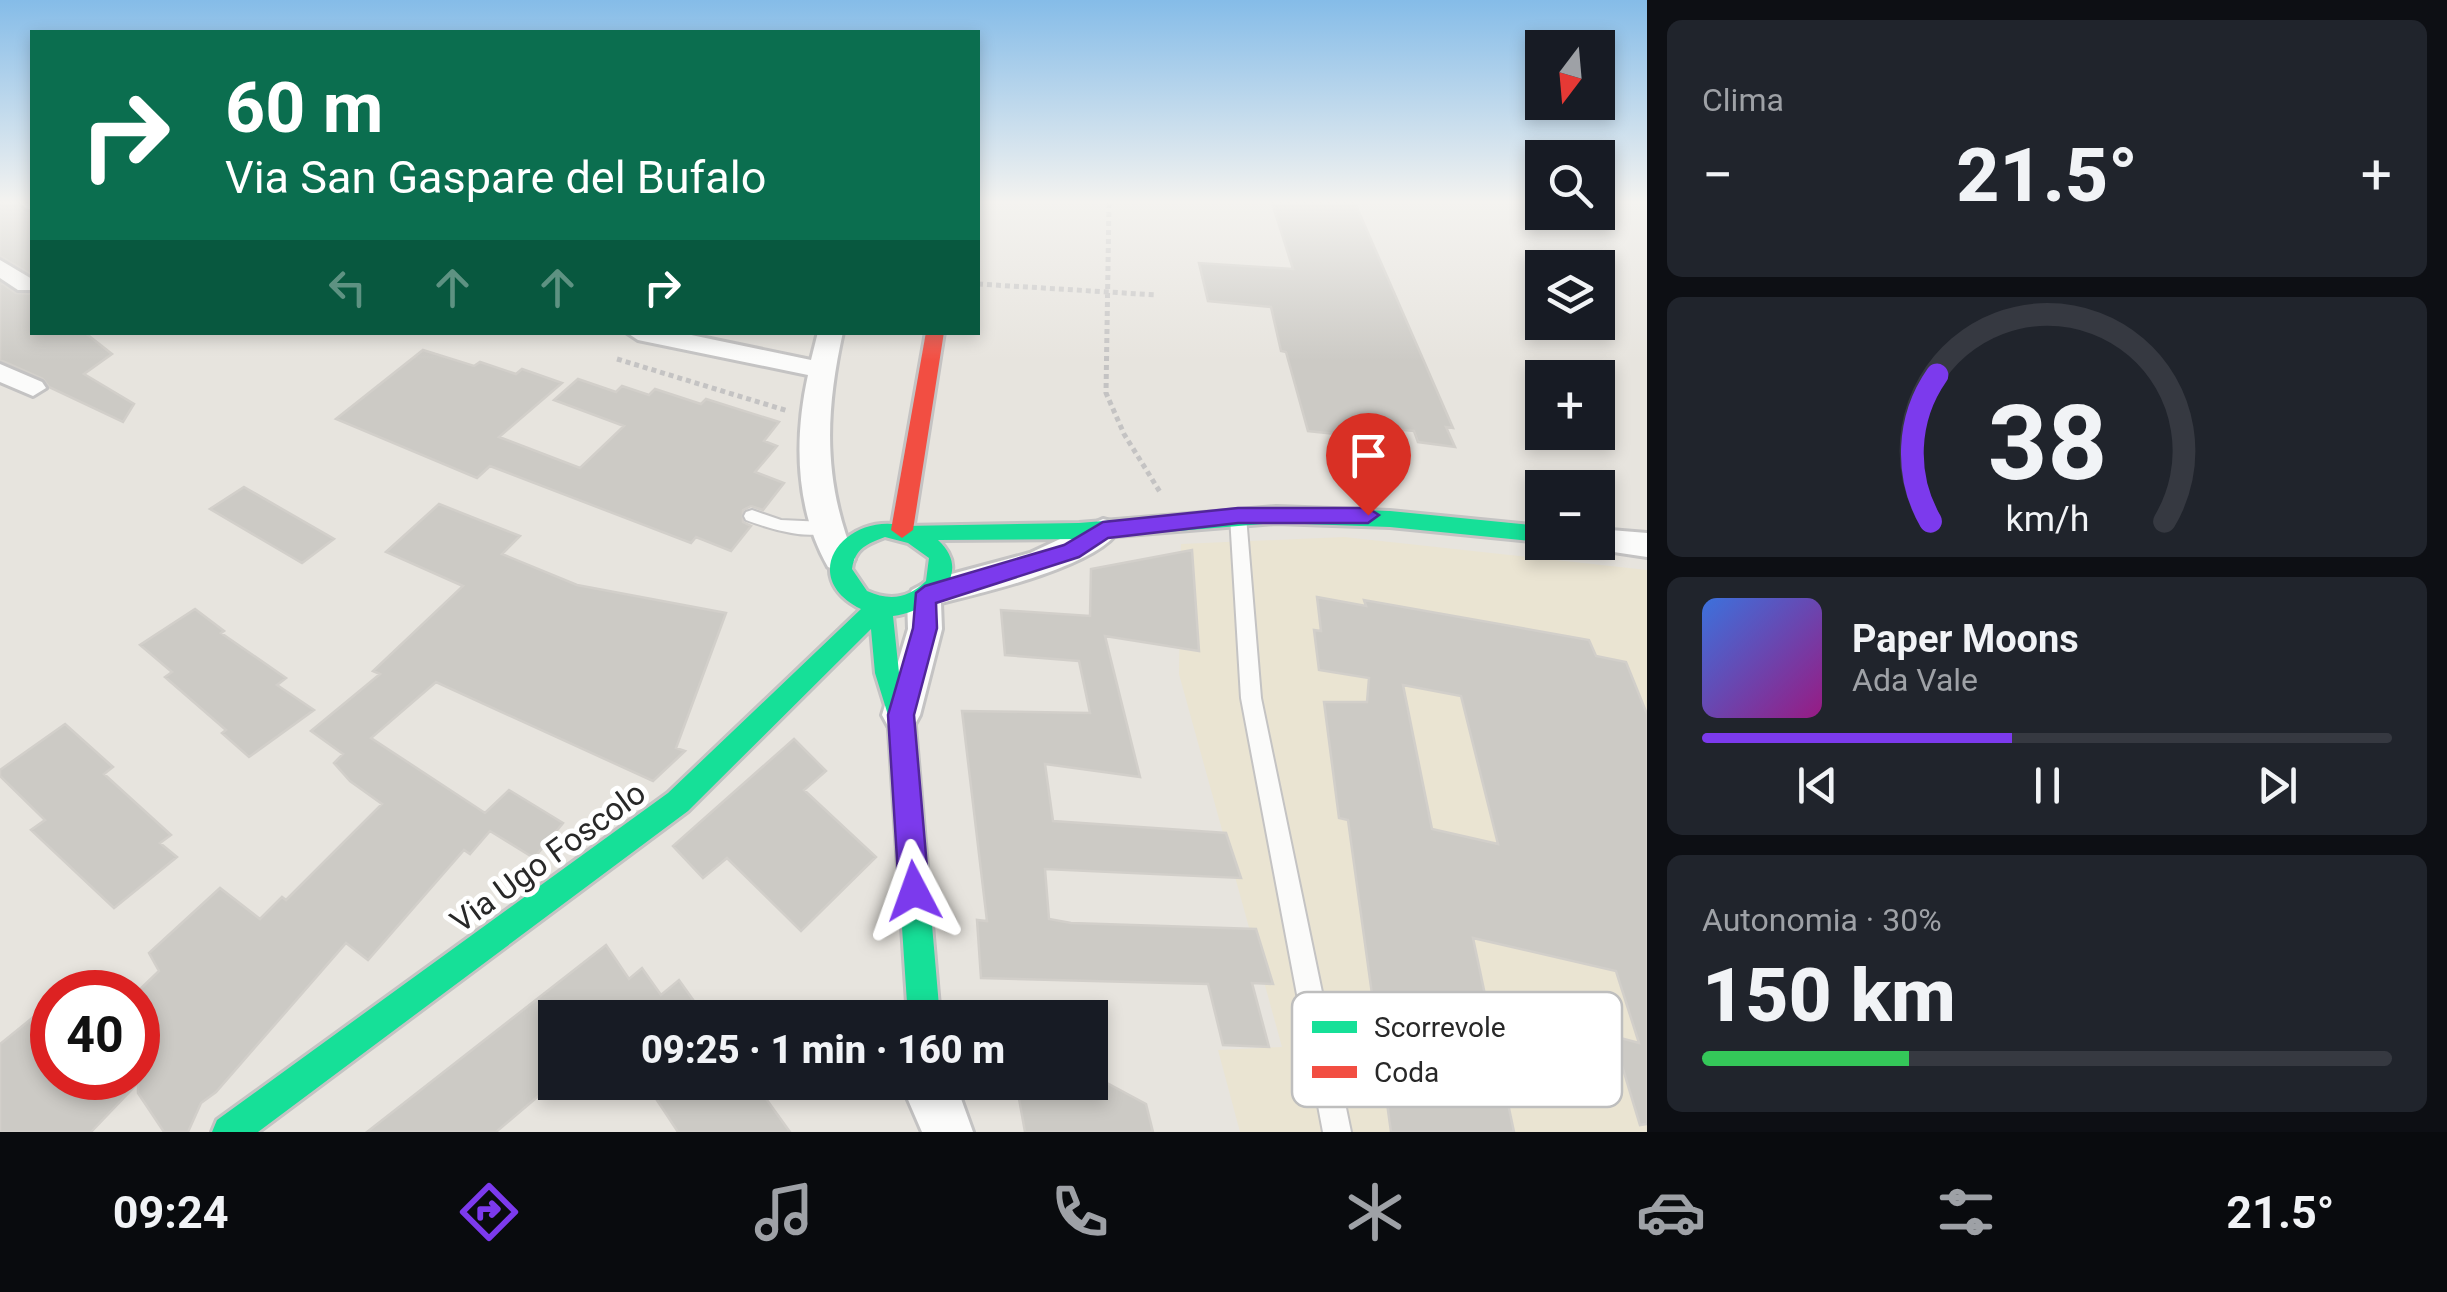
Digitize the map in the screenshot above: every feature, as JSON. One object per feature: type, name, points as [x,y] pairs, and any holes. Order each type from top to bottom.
[{"type":"street","points":[[0,267],[26,285]]},
{"type":"street","points":[[652,335],[821,370]]},
{"type":"street","points":[[830,335],[813,418],[818,509],[839,558],[839,572],[858,597],[880,605],[900,606],[1071,551],[1103,530]]},
{"type":"street","points":[[907,531],[935,335]]},
{"type":"street","points":[[0,372],[33,388]]},
{"type":"street","points":[[839,558],[848,543],[884,528],[1103,530],[1238,516],[1368,515],[1525,532]]},
{"type":"street","points":[[901,715],[925,628],[928,596],[942,580],[942,561],[932,545],[907,531]]},
{"type":"street","points":[[1615,542],[1647,545]]},
{"type":"street","points":[[880,605],[888,672],[901,715],[923,1000]]},
{"type":"street","name":"Via Ugo Foscolo","points":[[229,1132],[678,802],[880,605]]},
{"type":"street","points":[[830,654],[864,668],[901,715]]},
{"type":"street","points":[[933,1100],[948,1132]]},
{"type":"lane","points":[[752,516],[780,526],[825,528]]},
{"type":"lane","points":[[1238,516],[1252,698],[1310,992]]},
{"type":"lane","points":[[1332,1107],[1337,1132]]},
{"type":"path","points":[[1109,256],[1106,393],[1124,434],[1177,522]]},
{"type":"path","points":[[980,284],[1157,295]]},
{"type":"path","points":[[617,359],[813,418]]},
{"type":"shaded area","points":[[1344,537],[1525,557],[1525,560],[1647,570],[1647,1132],[1240,1132],[1218,1050],[1282,1047],[1179,674],[1181,544]]},
{"type":"building","points":[[0,256],[30,256],[30,274]]},
{"type":"building","points":[[1289,256],[1378,256],[1453,428],[1446,427],[1455,447],[1418,442],[1414,431],[1343,424],[1346,435],[1308,431],[1271,307],[1208,301],[1199,263],[1293,269]]},
{"type":"building","points":[[0,282],[16,293],[30,294],[30,335],[88,335],[112,354],[84,374],[134,404],[123,422],[0,360]]},
{"type":"building","points":[[423,350],[474,366],[480,362],[516,374],[522,369],[562,383],[499,437],[580,468],[624,426],[554,400],[578,379],[616,392],[622,386],[649,395],[655,389],[701,404],[706,399],[779,422],[764,441],[777,446],[755,472],[784,483],[763,510],[751,506],[743,510],[743,522],[751,526],[731,551],[696,537],[691,543],[490,466],[477,478],[336,419]]},
{"type":"building","points":[[244,487],[334,539],[302,563],[210,509]]},
{"type":"building","points":[[439,504],[520,536],[502,554],[577,585],[726,613],[676,748],[685,751],[653,781],[436,682],[371,738],[485,813],[509,790],[563,823],[534,858],[490,831],[470,854],[464,850],[368,960],[346,943],[216,1092],[201,1103],[188,1132],[164,1132],[143,1100],[160,1100],[160,970],[149,953],[220,888],[260,919],[282,897],[286,900],[382,804],[350,781],[334,763],[343,754],[311,731],[380,674],[373,671],[463,586],[386,552]]},
{"type":"building","points":[[1192,550],[1199,651],[1105,636],[1140,777],[1045,764],[1053,821],[1226,833],[1241,878],[1045,869],[1049,919],[1256,929],[1273,984],[1252,983],[1269,1047],[1223,1045],[1208,984],[981,978],[977,920],[987,921],[962,711],[1090,713],[1079,661],[1005,655],[1001,610],[1090,616],[1091,569]]},
{"type":"building","points":[[1317,597],[1366,606],[1364,600],[1589,640],[1596,656],[1626,662],[1647,714],[1647,1124],[1640,1125],[1622,1066],[1622,1038],[1639,1043],[1616,971],[1473,938],[1484,992],[1372,992],[1348,820],[1339,818],[1324,702],[1367,702],[1369,678],[1319,670],[1314,630],[1321,631]],"holes":[[[1403,685],[1461,696],[1498,844],[1432,829]]]},
{"type":"building","points":[[195,609],[224,631],[221,633],[286,678],[277,685],[314,710],[249,757],[222,733],[226,730],[165,677],[172,672],[140,645]]},
{"type":"building","points":[[65,724],[113,767],[104,774],[171,835],[160,843],[177,857],[114,908],[31,830],[45,820],[0,776],[0,770]]},
{"type":"building","points":[[794,739],[826,771],[804,790],[876,857],[801,931],[727,858],[703,878],[673,846]]},
{"type":"building","points":[[606,945],[629,979],[642,968],[661,995],[679,980],[693,1000],[538,1000],[538,1096],[496,1132],[367,1132]]},
{"type":"building","points":[[30,1020],[30,1100],[122,1100],[91,1132],[0,1132],[0,1044]]},
{"type":"building","points":[[1108,1084],[1146,1104],[1153,1132],[1025,1132],[1019,1100],[1108,1100]]},
{"type":"building","points":[[657,1100],[767,1100],[790,1132],[678,1132]]},
{"type":"building","points":[[1388,1107],[1509,1107],[1514,1132],[1391,1132]]},
{"type":"traffic: fast","points":[[912,532],[1079,531],[1276,515],[1390,519],[1525,532]]},
{"type":"traffic: fast","points":[[884,529],[926,542],[940,556],[938,581],[919,600],[897,607],[876,606],[846,584],[840,569],[843,553],[857,539],[884,529]]},
{"type":"traffic: fast","points":[[880,605],[887,673],[901,715],[923,1000]]},
{"type":"traffic: fast","points":[[229,1132],[678,802],[880,605]]},
{"type":"traffic: jam","points":[[902,530],[934,335]]},
{"type":"route","points":[[914,891],[901,715],[925,628],[924,599],[933,592],[1014,572],[1071,551],[1103,530],[1238,516],[1368,515]]}]
